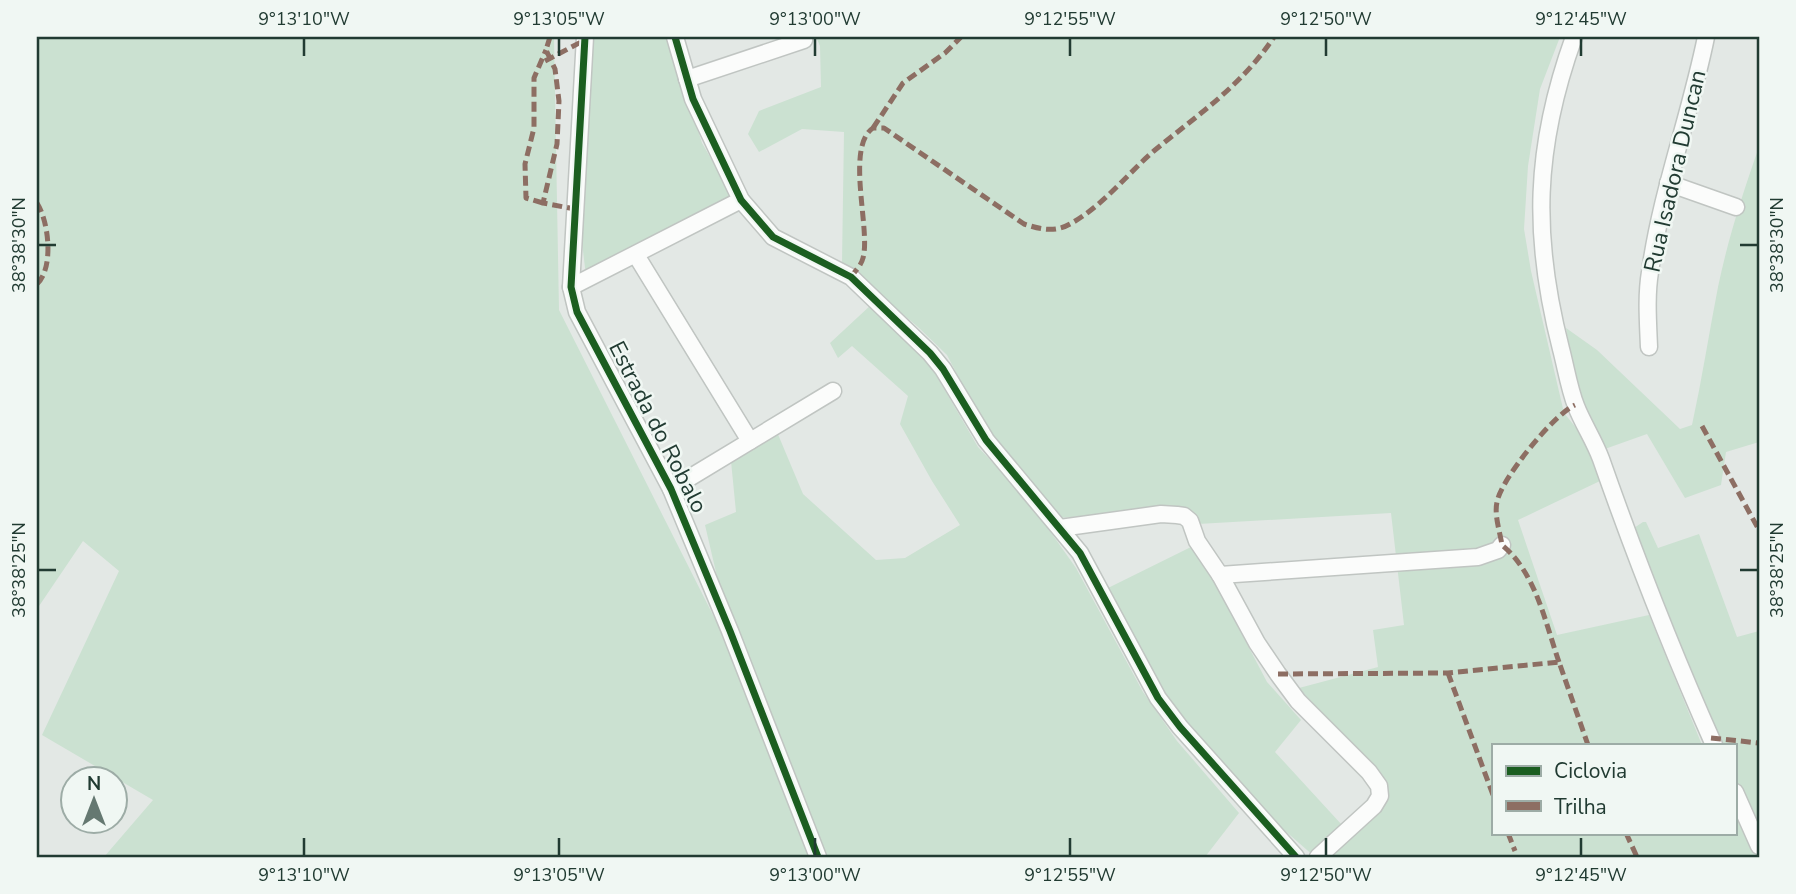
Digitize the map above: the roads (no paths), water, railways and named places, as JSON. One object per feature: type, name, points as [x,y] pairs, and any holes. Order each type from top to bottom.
[{"type":"street","name":"Estrada do Robalo","points":[[585,37],[571,287],[577,312],[671,489],[730,631],[818,857]]},
{"type":"street","points":[[675,37],[693,99],[741,200],[773,237],[851,277],[930,353],[943,369],[986,440],[1080,553],[1158,698],[1180,727],[1296,857]]},
{"type":"street","points":[[1574,37],[1553,106],[1544,151],[1541,235],[1549,303],[1575,405],[1599,455],[1645,582],[1714,744]]},
{"type":"street","name":"Rua Isadora Duncan","points":[[1649,347],[1649,273],[1668,183],[1695,91],[1706,37]]},
{"type":"street","points":[[687,79],[804,40]]},
{"type":"street","points":[[1668,183],[1736,207]]},
{"type":"street","points":[[571,287],[741,200]]},
{"type":"street","points":[[636,255],[750,441]]},
{"type":"street","points":[[671,489],[833,391]]},
{"type":"street","points":[[1060,528],[1161,514],[1184,516],[1190,521],[1197,541],[1278,674],[1298,701],[1369,772],[1379,786],[1380,796],[1374,806],[1318,857]]},
{"type":"street","points":[[1220,575],[1478,557],[1498,550],[1502,545]]},
{"type":"street","points":[[1736,794],[1759,846]]}]
